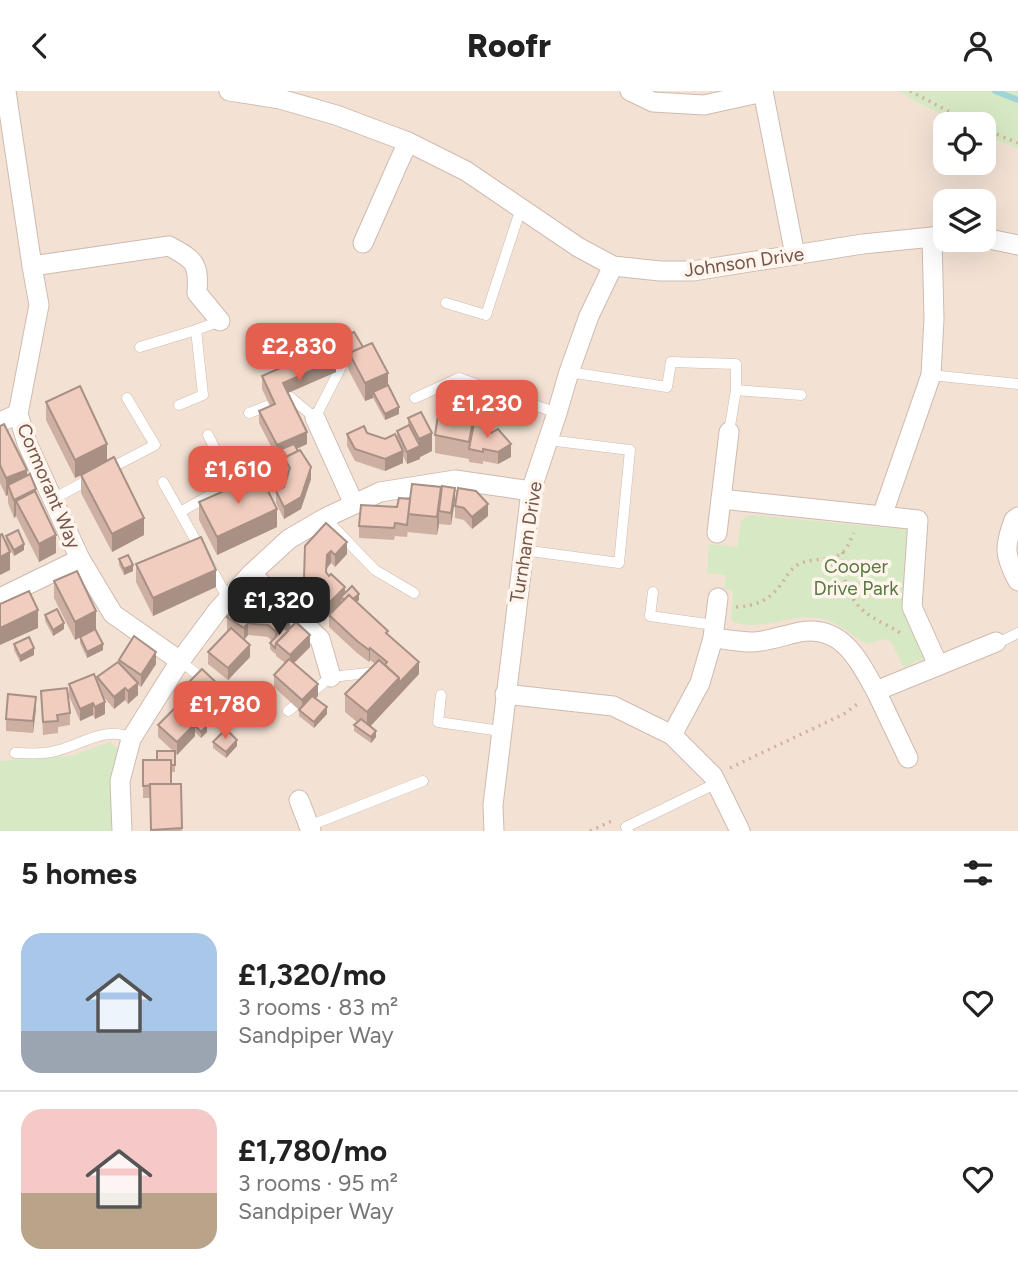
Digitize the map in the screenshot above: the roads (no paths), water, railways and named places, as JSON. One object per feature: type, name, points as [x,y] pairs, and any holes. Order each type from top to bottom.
[{"type":"street","points":[[0,92],[6,91]]},
{"type":"street","name":"Cormorant Way","points":[[6,91],[39,305],[9,418],[27,443],[80,559],[113,614],[180,661]]},
{"type":"street","name":"Johnson Drive","points":[[238,91],[280,99],[336,115],[408,142],[466,171],[578,247],[614,266],[693,271],[863,244],[933,238]]},
{"type":"street","points":[[630,91],[653,102],[704,106],[763,92],[795,255]]},
{"type":"street","points":[[363,243],[408,142]]},
{"type":"street","points":[[996,240],[1018,245]]},
{"type":"street","points":[[32,266],[169,246],[189,257],[198,274],[197,293],[220,321]]},
{"type":"street","points":[[882,516],[931,375],[938,252]]},
{"type":"street","name":"Turnham Drive","points":[[494,831],[493,805],[505,694],[531,491],[589,316],[614,266]]},
{"type":"street","points":[[315,418],[354,505]]},
{"type":"street","points":[[718,533],[729,432]]},
{"type":"street","points":[[122,831],[120,781],[131,739],[180,661],[218,611],[251,574],[289,540],[325,518],[380,492],[455,480],[531,491]]},
{"type":"street","points":[[721,499],[918,520],[912,607],[938,665]]},
{"type":"street","points":[[1018,517],[1014,520],[1006,541],[1009,565],[1018,581]]},
{"type":"street","name":"Cormorant Way","points":[[0,598],[80,559]]},
{"type":"street","points":[[251,574],[320,639],[331,677]]},
{"type":"street","points":[[672,735],[700,683],[714,631],[717,601]]},
{"type":"street","points":[[714,631],[753,642],[804,631],[824,632],[838,639],[855,655],[876,691],[908,758]]},
{"type":"street","points":[[876,691],[1000,641]]},
{"type":"street","points":[[505,694],[613,706],[672,735],[715,780],[740,831]]},
{"type":"street","points":[[299,800],[310,828]]},
{"type":"lane","points":[[446,303],[486,314],[521,208]]},
{"type":"lane","points":[[140,347],[220,321]]},
{"type":"lane","points":[[179,405],[203,395],[197,330]]},
{"type":"lane","points":[[249,412],[290,397],[315,418],[341,367],[335,335]]},
{"type":"lane","points":[[569,372],[667,387],[671,362],[736,364],[736,390],[729,432]]},
{"type":"lane","points":[[931,375],[1018,384]]},
{"type":"lane","points":[[415,398],[459,378],[557,413]]},
{"type":"lane","points":[[736,390],[801,395]]},
{"type":"lane","points":[[53,499],[155,445],[127,398]]},
{"type":"lane","points":[[180,512],[232,483],[208,435]]},
{"type":"lane","points":[[523,550],[619,563],[629,450],[548,440]]},
{"type":"lane","points":[[163,482],[228,599]]},
{"type":"lane","points":[[325,518],[375,570],[415,593]]},
{"type":"lane","points":[[653,592],[650,616],[714,631]]},
{"type":"lane","points":[[1000,641],[1018,633]]},
{"type":"lane","points":[[180,661],[246,712]]},
{"type":"lane","points":[[288,711],[331,677],[379,672],[389,665]]},
{"type":"lane","points":[[441,695],[438,722],[501,731]]},
{"type":"lane","points":[[15,753],[52,753],[99,735],[115,733],[131,739]]},
{"type":"lane","points":[[621,827],[715,780]]},
{"type":"lane","points":[[310,828],[423,781]]},
{"type":"waterway","points":[[995,91],[1018,100]]},
{"type":"park label","name":"Cooper Drive Park","points":[[856,577]]}]
